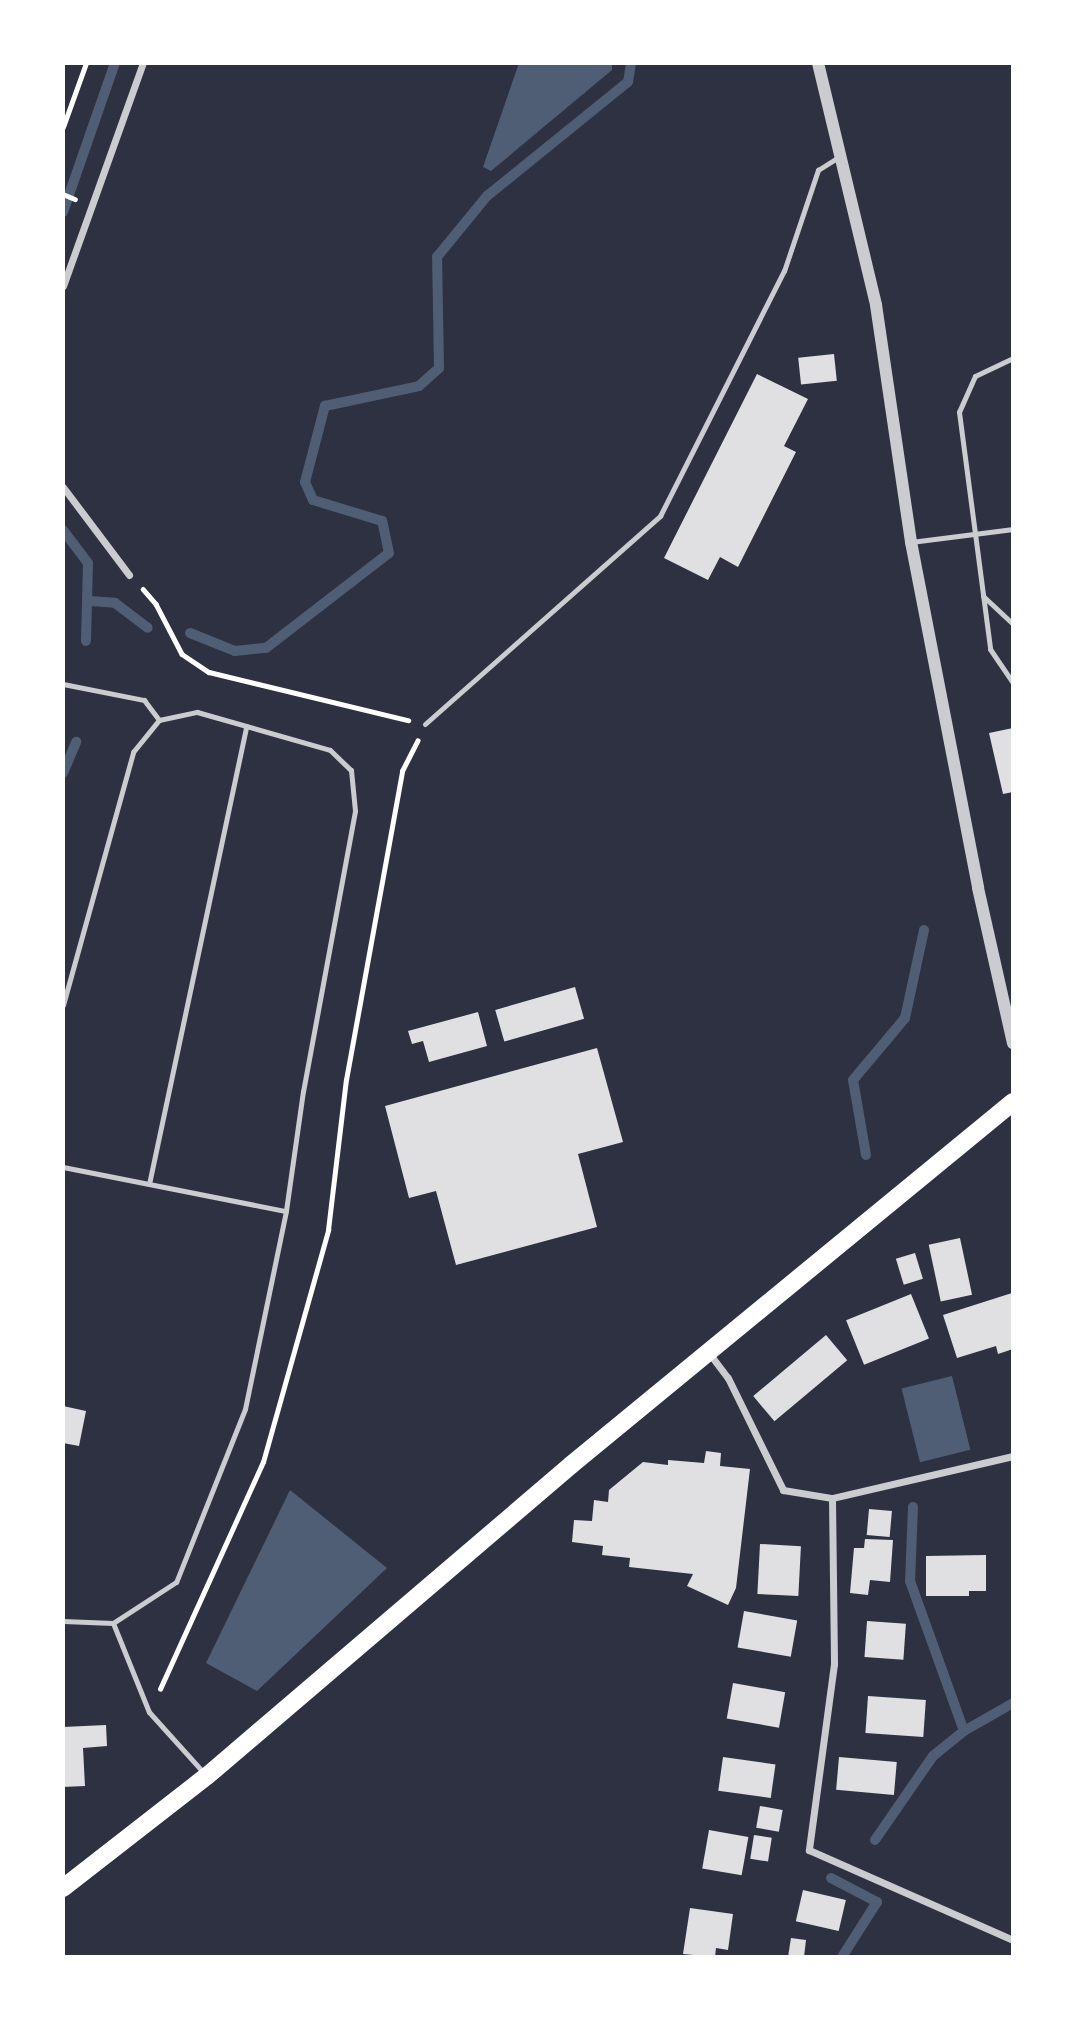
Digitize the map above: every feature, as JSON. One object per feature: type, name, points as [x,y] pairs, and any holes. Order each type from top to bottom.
[{"type":"main road","points":[[63,1888],[207,1776],[707,1352],[1013,1102]]},
{"type":"street","points":[[63,286],[143,63]]},
{"type":"street","points":[[818,63],[876,305],[911,542],[978,888],[1013,1042]]},
{"type":"street","points":[[63,487],[129,575]]},
{"type":"street","points":[[707,1352],[729,1378],[783,1490],[832,1497],[1013,1456]]},
{"type":"street","points":[[832,1497],[834,1664],[809,1850],[1013,1940]]},
{"type":"lane","points":[[425,724],[660,516],[784,271],[818,170],[840,156]]},
{"type":"lane","points":[[1013,358],[975,376],[959,412],[989,649],[1013,683]]},
{"type":"lane","points":[[911,542],[1013,529]]},
{"type":"lane","points":[[983,596],[1013,624]]},
{"type":"lane","points":[[63,684],[144,700],[159,720]]},
{"type":"lane","points":[[63,1005],[133,752],[159,720],[197,712],[330,750],[351,770],[355,811],[303,1091],[286,1211],[245,1409],[176,1582],[113,1623],[63,1621]]},
{"type":"lane","points":[[149,1184],[247,726]]},
{"type":"lane","points":[[63,967],[71,969]]},
{"type":"lane","points":[[63,1167],[286,1211]]},
{"type":"lane","points":[[113,1623],[149,1712],[207,1776]]},
{"type":"path","points":[[63,127],[86,63]]},
{"type":"water","points":[[519,63],[612,63],[612,70],[491,171],[483,167]]},
{"type":"water","points":[[952,1376],[970,1450],[920,1462],[902,1389]]},
{"type":"water","points":[[290,1490],[387,1568],[257,1691],[206,1663]]},
{"type":"building","points":[[834,354],[837,381],[801,385],[798,358]]},
{"type":"building","points":[[757,374],[808,399],[784,446],[796,452],[738,567],[720,557],[708,580],[664,558]]},
{"type":"building","points":[[1013,728],[1013,792],[1003,794],[989,733]]},
{"type":"building","points":[[575,987],[584,1019],[504,1042],[495,1010]]},
{"type":"building","points":[[478,1012],[487,1046],[429,1062],[423,1041],[412,1044],[408,1031]]},
{"type":"building","points":[[597,1048],[623,1142],[578,1154],[597,1227],[456,1265],[436,1191],[409,1198],[385,1106]]},
{"type":"building","points":[[960,1238],[972,1295],[941,1301],[929,1245]]},
{"type":"building","points":[[915,1253],[923,1279],[904,1285],[896,1259]]},
{"type":"building","points":[[1012,1293],[1013,1349],[998,1354],[996,1346],[957,1358],[943,1315]]},
{"type":"building","points":[[911,1294],[929,1339],[864,1365],[846,1320]]},
{"type":"building","points":[[826,1335],[847,1360],[774,1421],[753,1396]]},
{"type":"building","points":[[63,1406],[86,1411],[79,1446],[63,1443]]},
{"type":"building","points":[[706,1451],[721,1453],[720,1466],[750,1469],[736,1588],[728,1605],[687,1586],[693,1574],[629,1567],[630,1558],[602,1555],[603,1546],[572,1542],[574,1520],[592,1521],[594,1500],[608,1502],[609,1490],[643,1462],[668,1465],[668,1460],[704,1463]]},
{"type":"building","points":[[869,1509],[892,1511],[890,1537],[867,1535]]},
{"type":"building","points":[[865,1539],[893,1540],[890,1582],[870,1580],[868,1595],[850,1593],[854,1548],[864,1548]]},
{"type":"building","points":[[760,1544],[801,1546],[798,1596],[757,1594]]},
{"type":"building","points":[[986,1555],[986,1591],[969,1591],[969,1596],[926,1596],[926,1556]]},
{"type":"building","points":[[744,1611],[797,1620],[791,1657],[738,1647]]},
{"type":"building","points":[[867,1621],[906,1624],[903,1660],[864,1657]]},
{"type":"building","points":[[733,1683],[785,1692],[779,1728],[727,1718]]},
{"type":"building","points":[[868,1696],[926,1700],[923,1737],[865,1733]]},
{"type":"building","points":[[106,1725],[107,1746],[83,1748],[85,1786],[63,1787],[63,1727]]},
{"type":"building","points":[[723,1757],[775,1764],[771,1798],[718,1791]]},
{"type":"building","points":[[839,1757],[897,1762],[894,1795],[836,1790]]},
{"type":"building","points":[[760,1806],[783,1810],[779,1832],[756,1828]]},
{"type":"building","points":[[709,1830],[748,1837],[742,1875],[702,1868]]},
{"type":"building","points":[[754,1835],[772,1838],[768,1862],[750,1859]]},
{"type":"building","points":[[803,1890],[846,1900],[839,1931],[796,1921]]},
{"type":"building","points":[[690,1908],[733,1914],[728,1950],[716,1948],[715,1957],[683,1954]]},
{"type":"building","points":[[791,1938],[806,1940],[804,1957],[788,1957]]},
{"type":"waterway","points":[[63,212],[115,63]]},
{"type":"waterway","points":[[190,633],[235,651],[266,648],[389,553],[382,521],[313,500],[305,482],[325,406],[419,386],[439,368],[437,257],[487,196],[628,82],[631,63]]},
{"type":"waterway","points":[[63,530],[88,563],[86,641]]},
{"type":"waterway","points":[[89,601],[115,603],[148,628]]},
{"type":"waterway","points":[[63,773],[76,742]]},
{"type":"waterway","points":[[866,1155],[853,1080],[905,1018],[924,930]]},
{"type":"waterway","points":[[913,1507],[910,1581],[964,1731]]},
{"type":"waterway","points":[[875,1840],[933,1756],[964,1731],[1013,1703]]},
{"type":"waterway","points":[[831,1878],[877,1902],[842,1957]]}]
